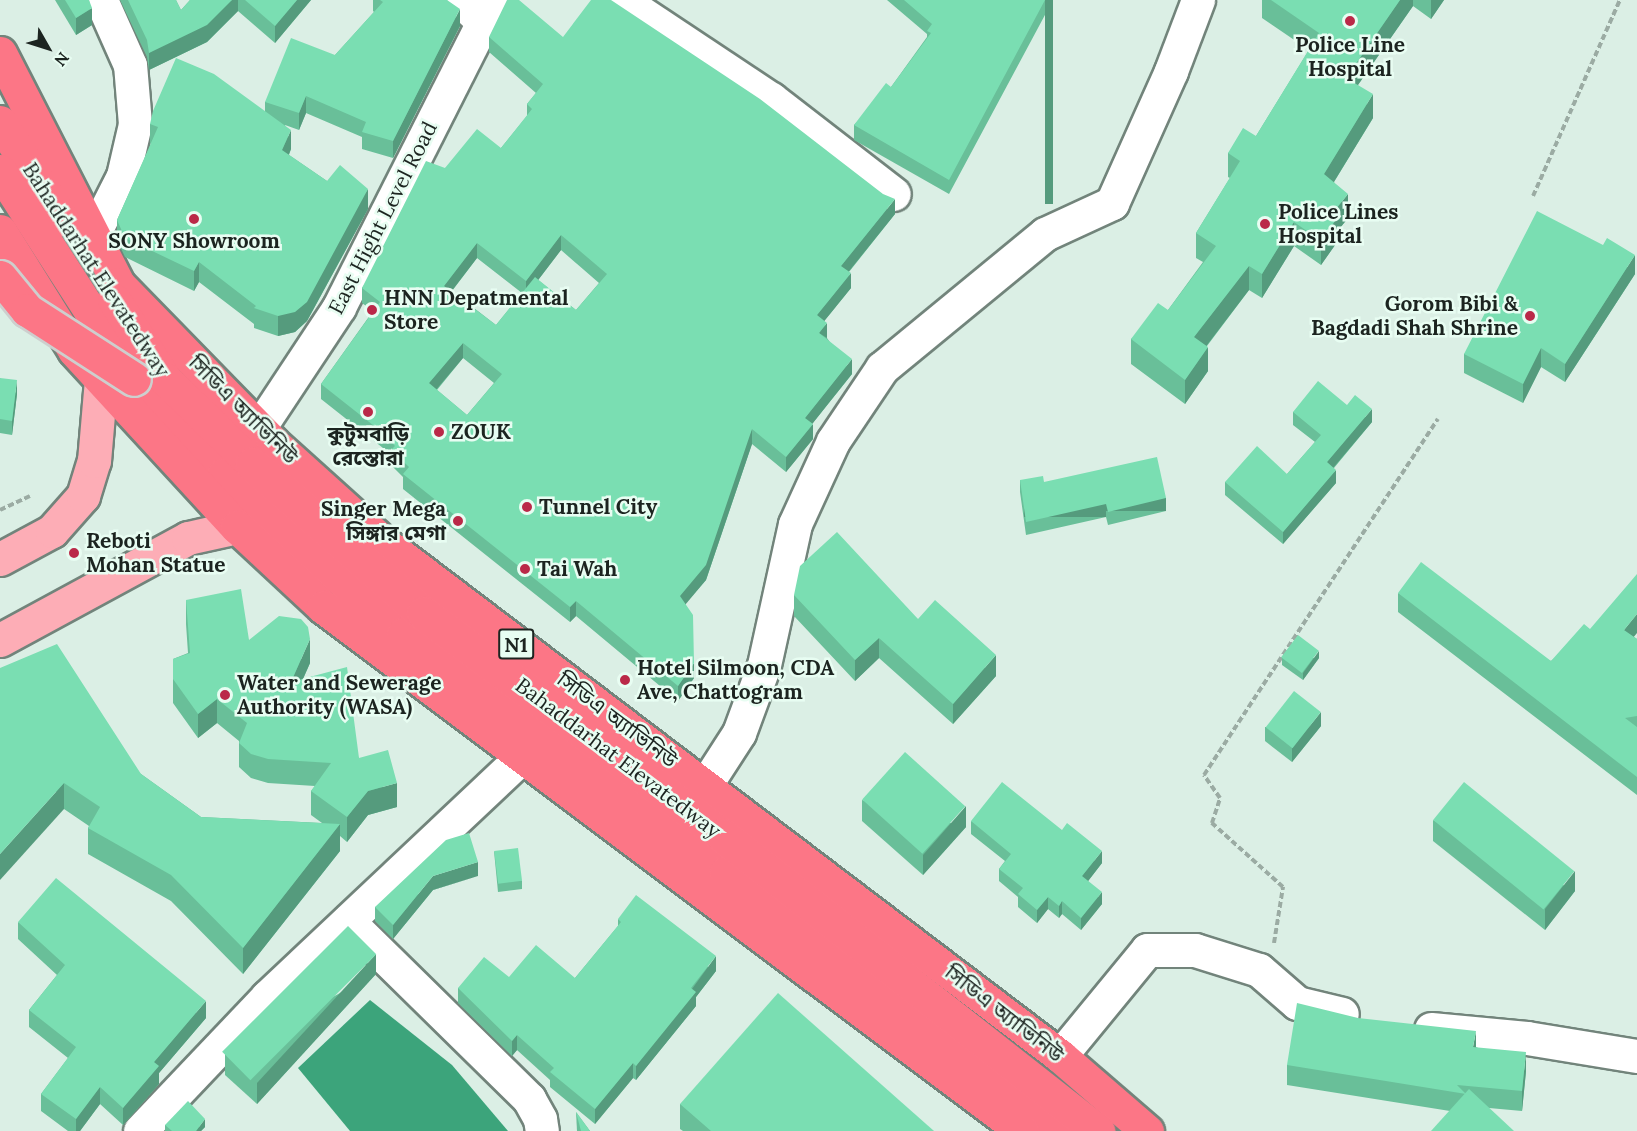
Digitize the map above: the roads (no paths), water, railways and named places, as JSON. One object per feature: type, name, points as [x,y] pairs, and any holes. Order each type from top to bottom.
[{"type":"highway","name":"সিডিএ অ্যাভিনিউ","points":[[0,53],[118,284],[259,428],[384,543],[662,755],[706,784],[1060,1056],[1147,1131]]},
{"type":"highway","name":"Bahaddarhat Elevatedway","points":[[0,122],[165,379],[252,464],[423,614],[722,835],[1098,1131]]},
{"type":"highway","name":"Bahaddarhat Elevatedway","points":[[0,171],[134,379],[223,475],[403,634],[726,872],[1060,1131]]},
{"type":"highway","points":[[0,231],[74,350],[237,527],[323,607],[524,755],[1022,1131]]},
{"type":"highway","points":[[0,277],[27,310],[134,379]]},
{"type":"highway","points":[[502,706],[585,801],[999,1131]]},
{"type":"main road","points":[[0,559],[52,531],[83,496],[94,461],[101,379]]},
{"type":"main road","points":[[0,640],[188,538],[237,527]]},
{"type":"street","points":[[92,237],[123,176],[135,124],[130,65],[101,0]]},
{"type":"street","points":[[460,0],[489,11]]},
{"type":"street","points":[[622,0],[771,99],[894,194]]},
{"type":"street","points":[[706,784],[743,723],[764,665],[795,524],[833,441],[882,368],[1046,234],[1112,203],[1171,71],[1198,0]]},
{"type":"street","name":"East Hight Level Road","points":[[259,428],[339,307],[489,11]]},
{"type":"street","points":[[140,1131],[267,997],[524,755]]},
{"type":"street","points":[[348,921],[529,1098],[540,1119],[542,1131]]},
{"type":"street","points":[[1060,1056],[1147,950],[1195,950],[1259,970],[1297,1003],[1371,1021]]},
{"type":"street","points":[[1404,1026],[1527,1038],[1637,1056]]},
{"type":"place","name":"Police Line Hospital","points":[[1350,21]]},
{"type":"place","name":"SONY Showroom","points":[[194,219]]},
{"type":"place","name":"Police Lines Hospital","points":[[1265,224]]},
{"type":"place","name":"HNN Depatmental Store","points":[[372,310]]},
{"type":"place","name":"Gorom Bibi & Bagdadi Shah Shrine","points":[[1530,316]]},
{"type":"place","name":"কুটুমবাড়ি রেস্তোরা","points":[[368,412]]},
{"type":"place","name":"ZOUK","points":[[439,432]]},
{"type":"place","name":"Tunnel City","points":[[527,507]]},
{"type":"place","name":"Singer Mega সিঙ্গার মেগা","points":[[458,521]]},
{"type":"place","name":"Reboti Mohan Statue","points":[[74,553]]},
{"type":"place","name":"Tai Wah","points":[[525,569]]},
{"type":"place","name":"Hotel Silmoon, CDA Ave, Chattogram","points":[[625,680]]},
{"type":"place","name":"Water and Sewerage Authority (WASA)","points":[[225,695]]}]
